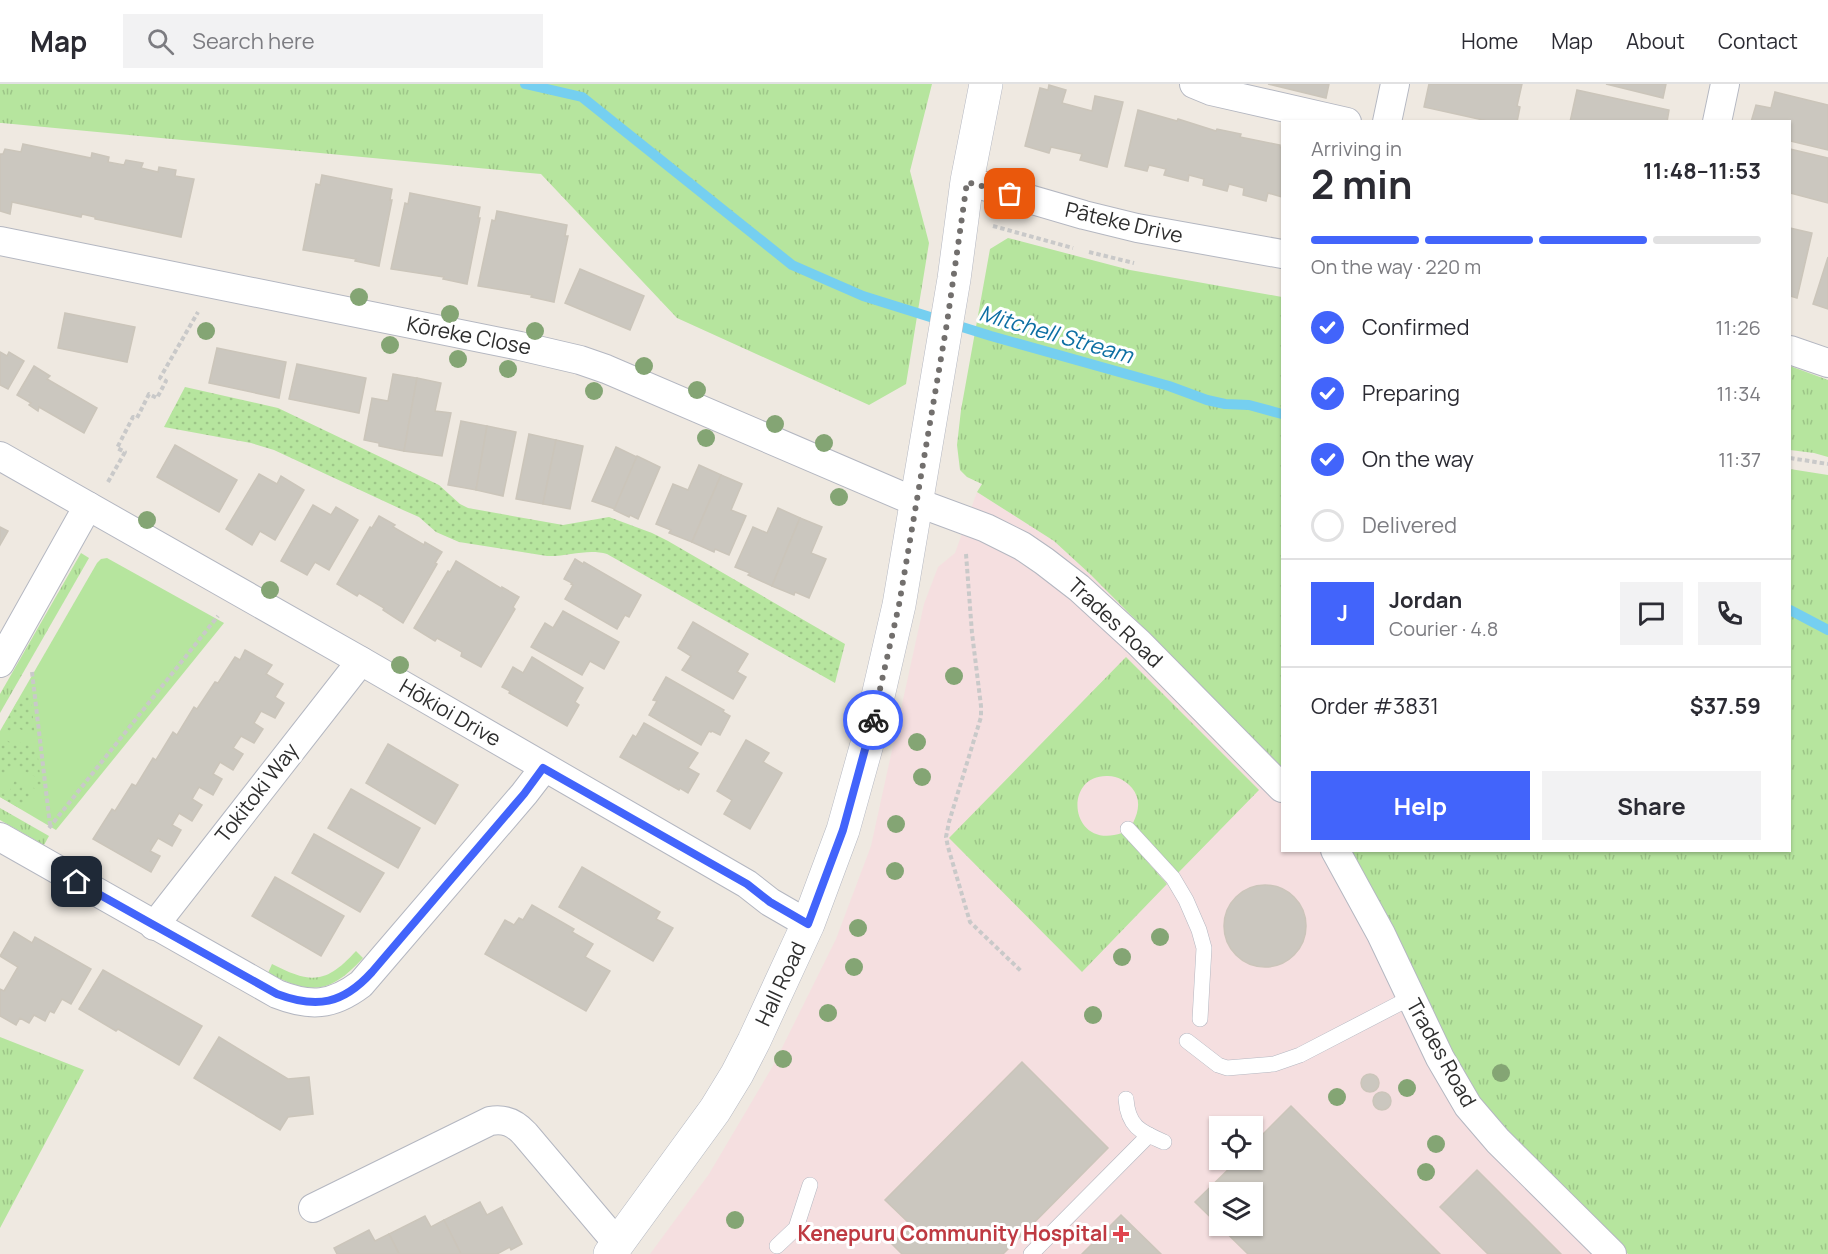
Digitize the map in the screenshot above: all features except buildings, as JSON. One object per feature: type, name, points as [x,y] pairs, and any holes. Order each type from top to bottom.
[{"type":"street","name":"Hall Road","points":[[614,1249],[715,1110],[754,1041],[808,924],[843,830],[867,744],[899,605],[954,279],[967,182],[986,84]]},
{"type":"street","points":[[1194,84],[1211,92],[1338,120]]},
{"type":"street","points":[[1387,120],[1395,84]]},
{"type":"street","points":[[1717,120],[1725,84]]},
{"type":"street","name":"Pāteke Drive","points":[[967,182],[1137,228],[1281,254]]},
{"type":"street","name":"Kōreke Close","points":[[0,241],[520,345],[580,360],[916,502]]},
{"type":"street","points":[[1791,350],[1828,363]]},
{"type":"street","name":"Hōkioi Drive","points":[[0,456],[747,884],[770,902],[808,924]]},
{"type":"street","name":"Trades Road","points":[[916,502],[998,533],[1044,561],[1139,643],[1281,787]]},
{"type":"street","points":[[0,663],[88,506]]},
{"type":"street","name":"Tokitoki Way","points":[[154,926],[361,661]]},
{"type":"street","points":[[0,837],[277,994],[296,1001],[311,1003],[332,1001],[361,984],[372,972],[524,794],[543,768]]},
{"type":"street","name":"Trades Road","points":[[1336,852],[1381,934],[1440,1058],[1468,1106],[1498,1141],[1612,1254]]},
{"type":"street","points":[[313,1208],[490,1121],[504,1120],[516,1125],[525,1134],[614,1249]]},
{"type":"lane","points":[[1128,829],[1173,878],[1199,930],[1204,948],[1200,1019]]},
{"type":"lane","points":[[1187,1041],[1218,1065],[1227,1068],[1274,1064],[1300,1055],[1410,998]]},
{"type":"lane","points":[[1126,1099],[1129,1117],[1136,1128],[1164,1142]]},
{"type":"lane","points":[[1031,1254],[1149,1135]]},
{"type":"lane","points":[[777,1246],[796,1228],[810,1185]]},
{"type":"path","points":[[112,474],[125,452],[117,448],[132,418],[137,418],[149,394],[157,398],[166,381],[160,378],[203,305]]},
{"type":"path","points":[[1791,458],[1828,464]]},
{"type":"path","points":[[966,550],[981,717],[948,822],[946,837],[970,922],[1022,972]]},
{"type":"path","points":[[31,668],[49,828],[219,615]]},
{"type":"shaded area","points":[[977,492],[1054,541],[1091,575],[1281,766],[1281,852],[1351,852],[1503,1129],[1628,1254],[650,1254],[709,1174],[774,1064],[836,939],[871,846],[924,604],[938,567],[955,553]]},
{"type":"green space","points":[[0,84],[932,84],[910,171],[929,243],[906,384],[869,405],[677,318],[541,174],[0,123]]},
{"type":"green space","points":[[1008,238],[1130,270],[1281,297],[1281,766],[1091,575],[1054,541],[977,492],[982,484],[967,477],[960,470],[957,445],[961,410],[990,249]]},
{"type":"green space","points":[[1791,366],[1828,380],[1828,457],[1791,450]]},
{"type":"green space","points":[[185,387],[278,408],[439,485],[460,504],[468,508],[563,525],[609,517],[652,533],[845,644],[835,683],[607,554],[584,552],[547,556],[459,542],[436,532],[419,517],[274,450],[251,443],[164,427]]},
{"type":"green space","points":[[1791,469],[1828,475],[1828,1254],[1628,1254],[1503,1129],[1475,1093],[1436,1025],[1350,852],[1791,852]]},
{"type":"green space","points":[[81,553],[89,558],[0,713],[0,694]]},
{"type":"green space","points":[[107,558],[224,623],[56,830],[0,797],[0,731],[97,563]]},
{"type":"green space","points":[[1126,657],[1259,790],[1178,873],[1133,823],[1138,810],[1138,801],[1130,785],[1118,778],[1108,776],[1093,779],[1083,787],[1078,798],[1078,810],[1082,822],[1091,831],[1104,836],[1122,833],[1167,884],[1082,972],[949,838]]},
{"type":"green space","points":[[29,696],[31,700],[35,737],[14,726],[11,732],[3,727],[17,702]]},
{"type":"green space","points":[[0,736],[13,744],[16,740],[37,749],[42,792],[33,788],[38,778],[13,766],[4,781],[0,779]]},
{"type":"green space","points":[[16,778],[24,783],[22,790],[30,794],[21,809],[0,797],[0,787],[9,792]]},
{"type":"green space","points":[[0,808],[49,836],[44,845],[0,820]]},
{"type":"green space","points":[[356,951],[363,958],[351,970],[340,979],[319,987],[296,985],[268,973],[272,964],[297,975],[317,977],[327,975],[336,970]]},
{"type":"green space","points":[[0,1037],[84,1070],[0,1228]]},
{"type":"waterway","name":"Mitchell Stream","points":[[525,84],[582,97],[792,265],[863,296],[991,336],[1169,386],[1207,400],[1225,404],[1249,405],[1281,414]]},
{"type":"waterway","name":"Mitchell Stream","points":[[1791,611],[1828,630]]},
{"type":"way so far","points":[[873,720],[899,605],[947,323],[967,182],[1010,194]]},
{"type":"place","name":"Kenepuru Community Hospital","points":[[1121,1234]]},
{"type":"route","points":[[77,882],[277,994],[303,1002],[332,1001],[352,991],[372,972],[524,794],[543,768],[747,884],[770,902],[808,924],[843,830],[873,720]]}]
